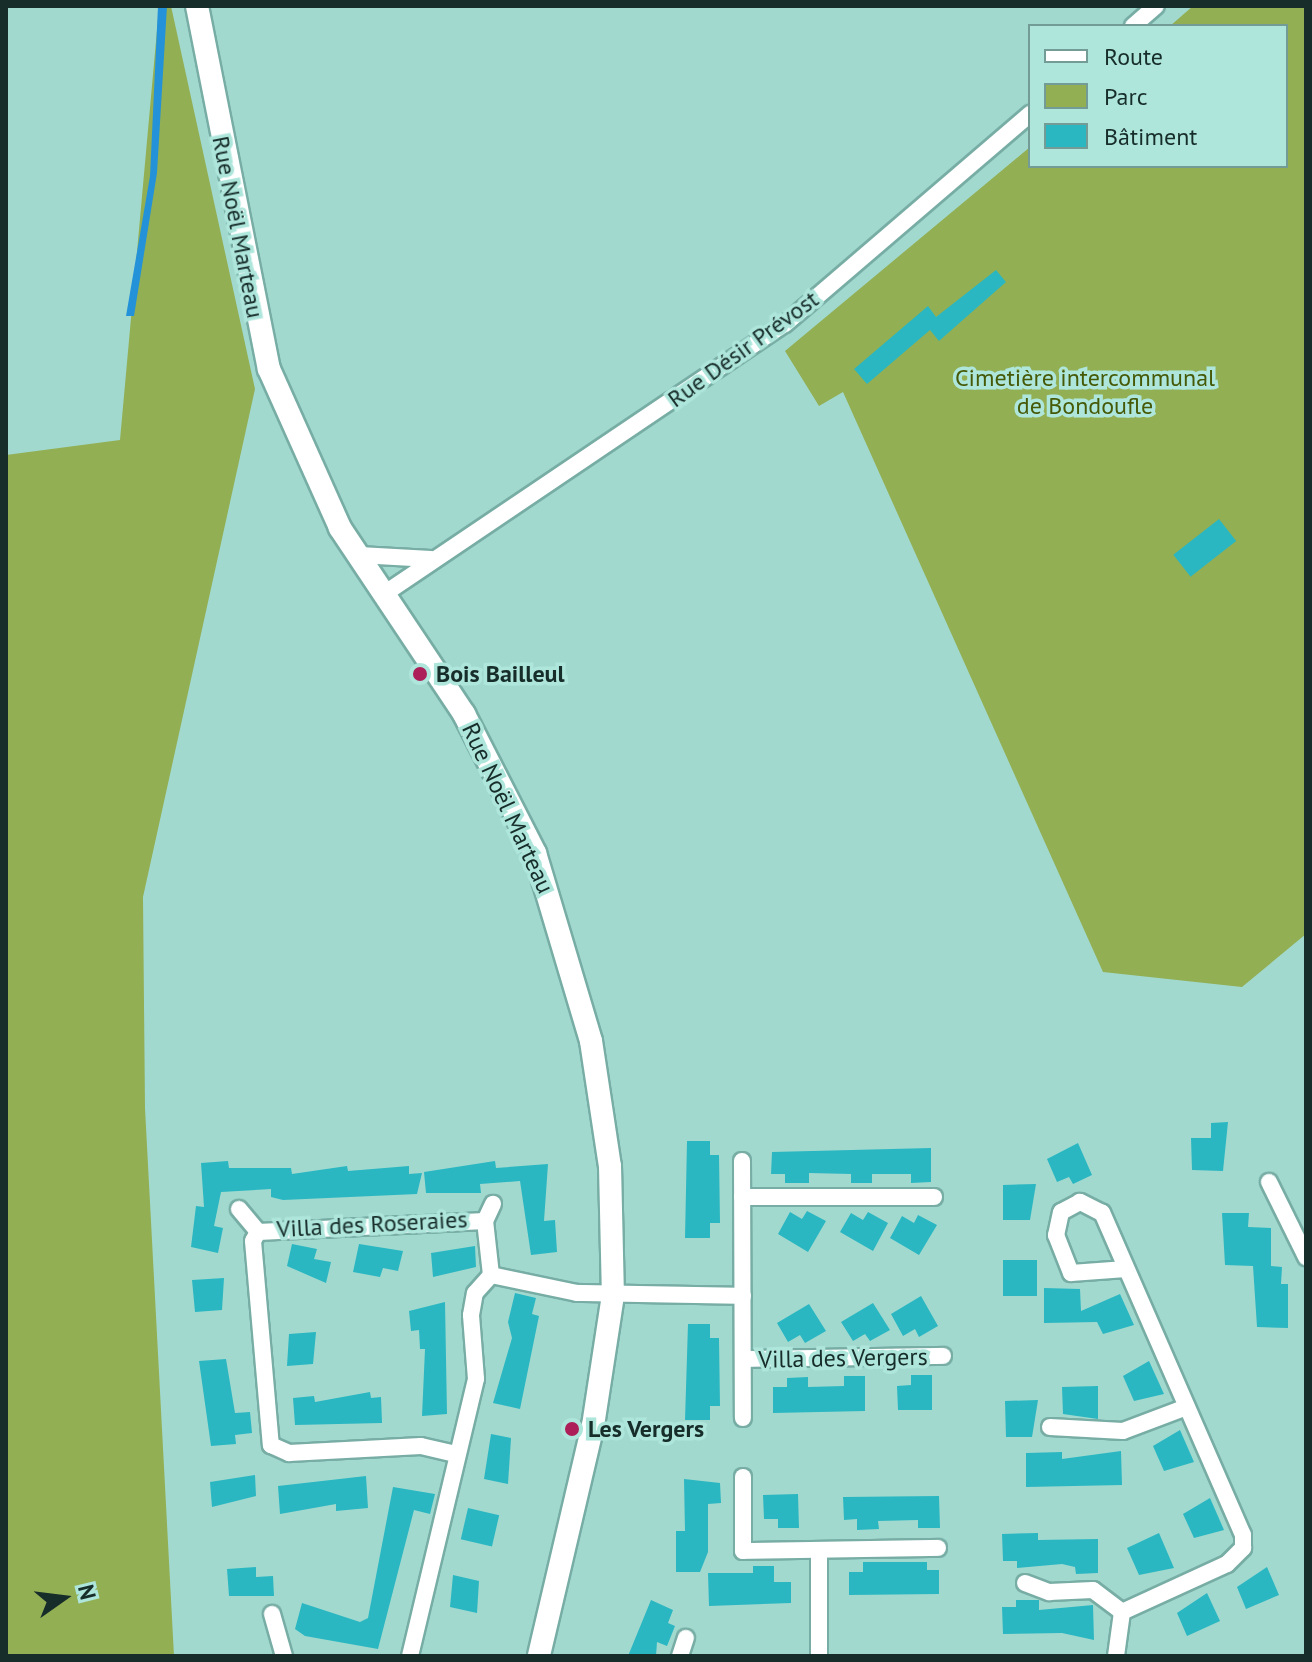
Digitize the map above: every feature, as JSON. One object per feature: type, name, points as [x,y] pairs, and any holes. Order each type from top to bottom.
[{"type":"street","name":"Rue Noël Marteau","points":[[197,6],[269,369],[313,476],[359,555],[490,762],[556,911],[591,1041],[604,1120],[615,1232],[613,1295],[593,1425],[539,1656]]},
{"type":"street","points":[[1135,24],[1156,6]]},
{"type":"street","name":"Rue Désir Prévost","points":[[384,594],[785,324],[1028,116]]},
{"type":"street","points":[[359,555],[394,562],[437,559]]},
{"type":"street","name":"Villa des Vergers","points":[[742,1161],[743,1418]]},
{"type":"street","points":[[1269,1182],[1306,1257]]},
{"type":"street","points":[[742,1197],[934,1197]]},
{"type":"street","points":[[1122,1612],[1227,1564],[1243,1548],[1240,1523],[1126,1269],[1092,1204],[1080,1202],[1061,1212],[1056,1235],[1071,1273],[1126,1269]]},
{"type":"street","name":"Villa des Roseraies","points":[[491,1275],[485,1221],[493,1204]]},
{"type":"street","name":"Villa des Roseraies","points":[[239,1209],[258,1232]]},
{"type":"street","name":"Villa des Roseraies","points":[[258,1232],[485,1221]]},
{"type":"street","name":"Villa des Roseraies","points":[[258,1232],[253,1241],[271,1445],[289,1453],[421,1446],[456,1454]]},
{"type":"street","points":[[410,1656],[476,1379],[472,1303],[491,1275],[613,1295],[743,1296]]},
{"type":"street","name":"Villa des Vergers","points":[[744,1359],[943,1356]]},
{"type":"street","points":[[1050,1427],[1123,1431],[1187,1407]]},
{"type":"street","points":[[743,1477],[743,1551],[938,1548]]},
{"type":"street","points":[[819,1551],[819,1656]]},
{"type":"street","points":[[1025,1583],[1049,1592],[1093,1590],[1122,1612]]},
{"type":"street","points":[[1116,1656],[1122,1612]]},
{"type":"street","points":[[272,1614],[284,1656]]},
{"type":"street","points":[[680,1656],[686,1638]]},
{"type":"green space","points":[[171,6],[255,389],[143,897],[145,1108],[174,1656],[6,1656],[6,455],[120,440],[159,8]]},
{"type":"green space","name":"Cimetière intercommunal de Bondoufle","points":[[1193,6],[1306,6],[1306,934],[1242,987],[1103,972],[843,392],[819,406],[785,351],[1028,149],[1028,168],[1288,168],[1288,24],[1172,24]]},
{"type":"water","points":[[158,6],[167,6],[157,173],[134,316],[126,316],[150,176]]},
{"type":"building","points":[[996,270],[1006,282],[939,341],[930,330],[867,384],[854,369],[928,306],[936,317]]},
{"type":"building","points":[[1219,519],[1236,541],[1191,577],[1173,555]]},
{"type":"building","points":[[1228,1122],[1223,1171],[1192,1170],[1191,1138],[1211,1138],[1211,1123]]},
{"type":"building","points":[[687,1141],[710,1141],[710,1155],[719,1155],[720,1223],[710,1223],[710,1238],[685,1238]]},
{"type":"building","points":[[1078,1143],[1092,1175],[1073,1184],[1069,1177],[1057,1182],[1047,1159]]},
{"type":"building","points":[[931,1148],[931,1182],[911,1183],[911,1174],[872,1174],[872,1183],[851,1183],[851,1174],[809,1173],[809,1183],[785,1183],[785,1174],[771,1174],[772,1152]]},
{"type":"building","points":[[228,1161],[229,1168],[291,1168],[292,1174],[347,1166],[348,1171],[409,1166],[409,1174],[422,1173],[417,1194],[283,1200],[271,1197],[271,1189],[221,1192],[214,1226],[223,1228],[218,1253],[191,1247],[196,1206],[204,1207],[201,1163]]},
{"type":"building","points":[[495,1161],[496,1168],[548,1164],[544,1221],[555,1220],[557,1252],[531,1255],[520,1181],[480,1184],[481,1193],[426,1193],[424,1172]]},
{"type":"building","points":[[1036,1184],[1030,1220],[1003,1220],[1003,1185]]},
{"type":"building","points":[[807,1211],[826,1221],[808,1252],[778,1234],[790,1212],[802,1219]]},
{"type":"building","points":[[868,1212],[888,1223],[873,1251],[840,1232],[851,1213],[863,1220]]},
{"type":"building","points":[[1222,1213],[1249,1213],[1248,1227],[1271,1228],[1271,1266],[1282,1267],[1281,1284],[1288,1284],[1288,1328],[1257,1327],[1253,1266],[1225,1265]]},
{"type":"building","points":[[918,1215],[937,1225],[919,1255],[890,1238],[902,1216],[914,1223]]},
{"type":"building","points":[[292,1244],[317,1249],[314,1259],[331,1262],[326,1283],[287,1266]]},
{"type":"building","points":[[359,1244],[403,1251],[398,1271],[383,1268],[380,1277],[353,1272]]},
{"type":"building","points":[[475,1246],[476,1267],[433,1277],[431,1253]]},
{"type":"building","points":[[1003,1260],[1037,1260],[1037,1296],[1003,1296]]},
{"type":"building","points":[[224,1278],[222,1310],[195,1312],[192,1280]]},
{"type":"building","points":[[1044,1288],[1080,1289],[1081,1311],[1120,1294],[1134,1325],[1103,1334],[1097,1322],[1044,1323]]},
{"type":"building","points":[[515,1293],[536,1298],[532,1314],[539,1316],[520,1409],[493,1403],[512,1338],[508,1322]]},
{"type":"building","points":[[921,1296],[938,1326],[919,1337],[915,1329],[903,1336],[891,1314]]},
{"type":"building","points":[[445,1302],[447,1414],[422,1416],[425,1349],[420,1349],[419,1330],[411,1331],[409,1311]]},
{"type":"building","points":[[873,1303],[890,1330],[870,1341],[865,1334],[853,1341],[841,1322]]},
{"type":"building","points":[[809,1304],[826,1331],[805,1343],[800,1335],[788,1342],[777,1323]]},
{"type":"building","points":[[688,1324],[710,1324],[710,1338],[719,1338],[720,1406],[710,1406],[710,1420],[685,1420]]},
{"type":"building","points":[[316,1332],[313,1364],[287,1366],[289,1334]]},
{"type":"building","points":[[226,1359],[235,1413],[250,1412],[252,1433],[235,1435],[236,1444],[211,1446],[199,1361]]},
{"type":"building","points":[[1149,1361],[1164,1394],[1134,1401],[1123,1376]]},
{"type":"building","points":[[911,1375],[932,1375],[932,1410],[898,1410],[897,1386],[911,1385]]},
{"type":"building","points":[[844,1376],[865,1376],[865,1411],[773,1413],[773,1387],[787,1387],[787,1378],[808,1377],[808,1387],[844,1386]]},
{"type":"building","points":[[1098,1386],[1098,1419],[1063,1414],[1062,1387]]},
{"type":"building","points":[[370,1392],[371,1398],[381,1397],[382,1423],[295,1425],[293,1398],[314,1396],[315,1402]]},
{"type":"building","points":[[1038,1400],[1032,1437],[1006,1437],[1005,1401]]},
{"type":"building","points":[[1180,1430],[1194,1462],[1164,1471],[1153,1446]]},
{"type":"building","points":[[491,1434],[511,1438],[508,1484],[484,1479]]},
{"type":"building","points":[[1121,1451],[1122,1485],[1026,1487],[1026,1453],[1062,1452],[1062,1459]]},
{"type":"building","points":[[255,1475],[256,1496],[212,1507],[210,1482]]},
{"type":"building","points":[[366,1476],[368,1508],[336,1511],[336,1504],[280,1514],[278,1486]]},
{"type":"building","points":[[684,1479],[720,1483],[721,1503],[708,1504],[708,1552],[700,1572],[676,1572],[676,1531],[685,1531]]},
{"type":"building","points":[[393,1487],[435,1494],[430,1514],[414,1510],[378,1649],[305,1636],[295,1629],[302,1603],[360,1622],[368,1618]]},
{"type":"building","points":[[798,1494],[799,1528],[778,1528],[778,1519],[764,1519],[763,1495]]},
{"type":"building","points":[[939,1496],[940,1528],[918,1528],[918,1520],[878,1521],[879,1529],[857,1530],[857,1519],[844,1520],[843,1497]]},
{"type":"building","points":[[1210,1498],[1224,1530],[1194,1538],[1183,1514]]},
{"type":"building","points":[[468,1508],[499,1515],[492,1546],[461,1539]]},
{"type":"building","points":[[1038,1533],[1038,1540],[1098,1539],[1098,1573],[1076,1574],[1075,1567],[1062,1564],[1017,1568],[1017,1561],[1003,1561],[1002,1534]]},
{"type":"building","points":[[1159,1533],[1174,1568],[1139,1575],[1127,1548]]},
{"type":"building","points":[[863,1562],[927,1562],[927,1570],[939,1570],[939,1594],[849,1595],[849,1572],[863,1572]]},
{"type":"building","points":[[753,1566],[774,1566],[774,1582],[791,1582],[791,1603],[709,1606],[708,1573],[753,1573]]},
{"type":"building","points":[[256,1567],[256,1577],[273,1576],[274,1596],[229,1596],[227,1569]]},
{"type":"building","points":[[1267,1567],[1279,1595],[1246,1609],[1237,1587]]},
{"type":"building","points":[[453,1575],[479,1581],[477,1613],[450,1607]]},
{"type":"building","points":[[1207,1593],[1220,1621],[1187,1636],[1177,1613]]},
{"type":"building","points":[[651,1600],[673,1610],[668,1623],[675,1626],[667,1646],[657,1642],[656,1656],[628,1656]]},
{"type":"building","points":[[1016,1600],[1039,1600],[1039,1610],[1093,1605],[1094,1640],[1062,1633],[1003,1634],[1002,1607],[1016,1607]]},
{"type":"place","name":"Bois Bailleul","points":[[420,674]]},
{"type":"place","name":"Les Vergers","points":[[572,1429]]}]
